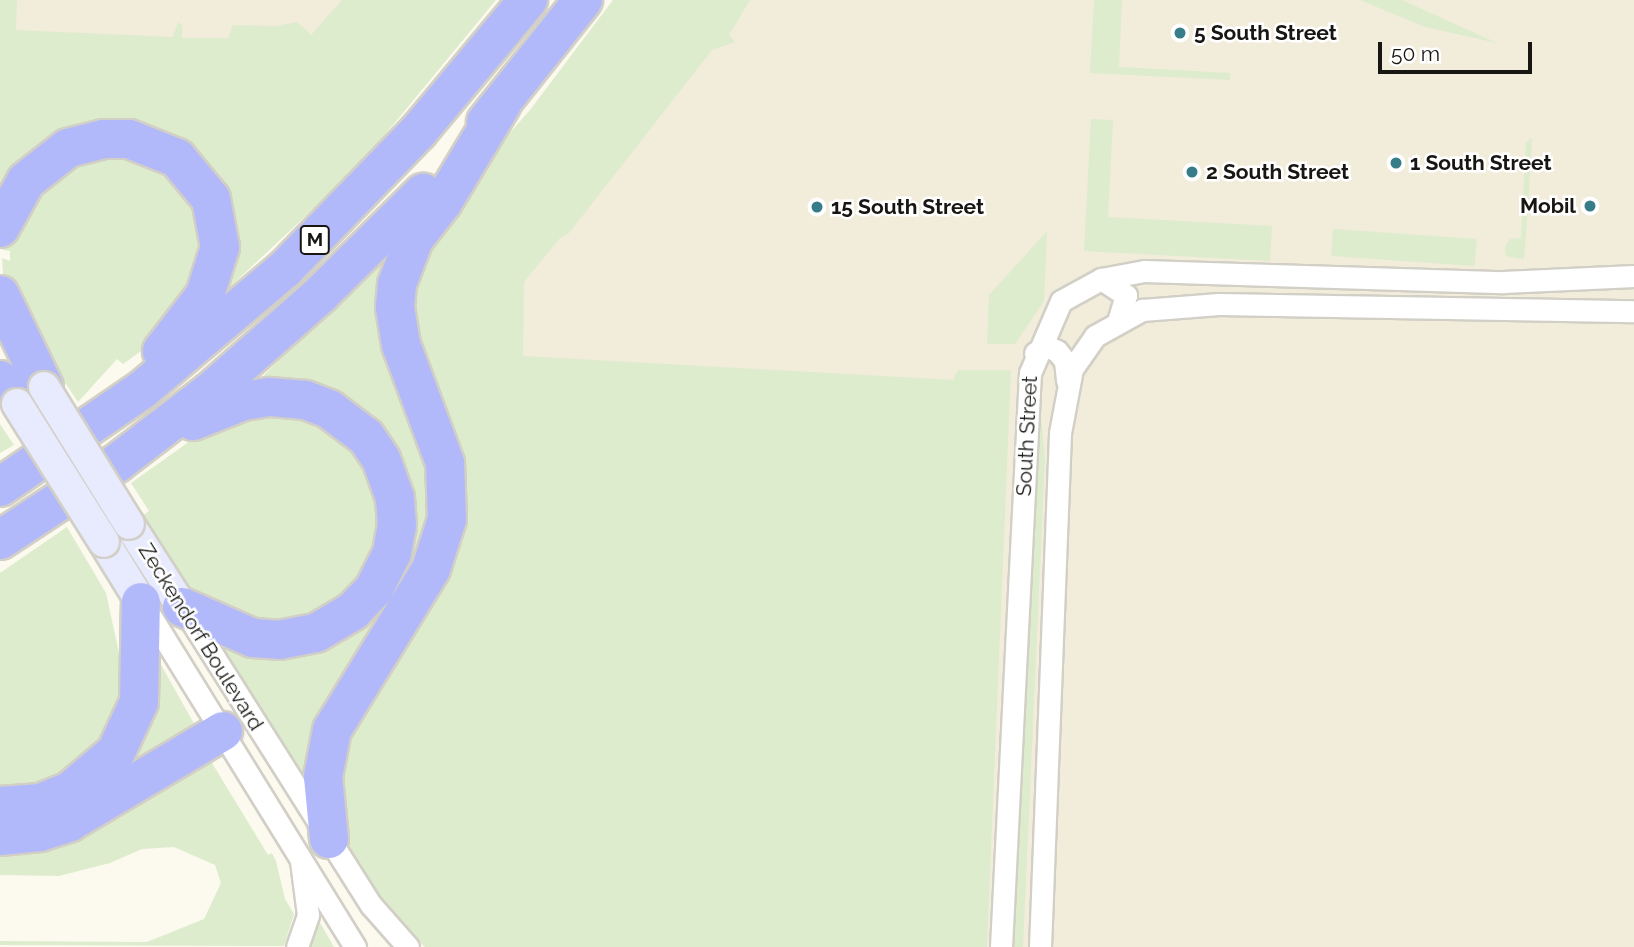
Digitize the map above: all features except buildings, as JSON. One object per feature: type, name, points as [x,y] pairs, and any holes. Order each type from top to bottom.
[{"type":"highway","name":"M","points":[[0,487],[93,425],[223,324],[305,250],[441,107],[528,0]]},
{"type":"highway","name":"M","points":[[14,531],[148,439],[238,369],[348,269],[502,104],[583,0]]},
{"type":"highway","points":[[314,846],[332,730],[431,569],[447,519],[445,463],[401,345],[395,307],[397,284],[414,239],[443,202],[502,104]]},
{"type":"highway","points":[[0,228],[9,205],[37,170],[68,148],[104,139],[143,142],[166,151],[197,176],[211,199],[220,247],[205,295],[184,327],[93,425]]},
{"type":"highway","points":[[0,295],[13,387]]},
{"type":"highway","points":[[148,439],[243,401],[269,397],[305,400],[341,416],[366,437],[382,459],[395,498],[395,539],[382,576],[354,611],[327,628],[302,637],[267,640],[226,629],[182,607]]},
{"type":"highway","points":[[0,548],[14,531]]},
{"type":"highway","points":[[0,806],[40,803],[70,791],[101,768],[124,740],[141,688],[141,602]]},
{"type":"highway","points":[[0,836],[40,832],[70,822],[223,731]]},
{"type":"main road","name":"Zeckendorf Boulevard","points":[[0,322],[13,387],[141,602]]},
{"type":"main road","name":"Zeckendorf Boulevard","points":[[13,387],[130,524],[182,607]]},
{"type":"street","name":"South Street","points":[[1002,947],[1030,373],[1035,353],[1061,302],[1101,279],[1144,271],[1503,282],[1634,276]]},
{"type":"street","points":[[1101,279],[1126,295],[1119,318]]},
{"type":"street","name":"South Street","points":[[1040,947],[1060,433],[1067,383],[1086,346],[1119,318],[1142,310],[1219,304],[1634,310]]},
{"type":"street","points":[[1035,353],[1046,346],[1060,353],[1067,383]]},
{"type":"street","name":"Zeckendorf Boulevard","points":[[141,602],[223,731],[314,846],[408,947]]},
{"type":"street","name":"Zeckendorf Boulevard","points":[[182,607],[314,846],[355,947]]},
{"type":"street","points":[[297,947],[308,915],[314,846]]},
{"type":"shaded area","points":[[0,0],[383,0],[336,53],[9,75]]},
{"type":"shaded area","points":[[741,0],[1634,0],[1634,947],[945,947],[521,360],[521,281]]},
{"type":"green space","points":[[0,0],[17,0],[16,30],[173,37],[178,22],[182,25],[182,38],[228,38],[233,25],[276,26],[297,22],[311,35],[342,0],[496,0],[360,165],[216,300],[225,221],[137,132],[0,195]]},
{"type":"green space","points":[[613,0],[750,0],[729,35],[735,42],[712,50],[569,233],[560,238],[524,282],[523,356],[953,380],[958,370],[1011,370],[987,947],[425,947],[388,914],[342,838],[329,770],[443,563],[401,318],[439,213],[530,110]]},
{"type":"green space","points":[[1094,0],[1122,0],[1119,67],[1230,73],[1230,80],[1090,73]]},
{"type":"green space","points":[[1360,0],[1402,0],[1497,43],[1425,27]]},
{"type":"green space","points":[[1091,119],[1113,120],[1108,217],[1272,226],[1270,261],[1084,251]]},
{"type":"green space","points":[[1532,138],[1524,259],[1506,256],[1505,247],[1510,239],[1521,238],[1526,142]]},
{"type":"green space","points":[[107,148],[161,162],[204,222],[206,257],[161,337],[123,364],[117,359],[78,402],[4,291],[2,258],[10,261],[10,251],[3,250],[21,198]]},
{"type":"green space","points":[[1333,229],[1477,239],[1475,266],[1331,256]]},
{"type":"green space","points":[[1047,231],[1044,301],[1015,344],[987,344],[989,295]]},
{"type":"green space","points":[[381,259],[388,268],[429,447],[431,532],[303,778],[221,648],[229,651],[232,644],[374,599],[391,469],[264,387],[261,378]]},
{"type":"green space","points":[[1039,397],[1045,459],[1023,947],[1001,947]]},
{"type":"green space","points":[[286,407],[360,448],[382,509],[379,545],[339,610],[267,631],[192,598],[139,518],[149,511],[131,483],[207,429]]},
{"type":"green space","points":[[0,424],[14,445],[0,453]]},
{"type":"green space","points":[[67,527],[106,593],[127,690],[107,742],[46,789],[0,795],[0,573]]},
{"type":"green space","points":[[160,663],[197,729],[139,767],[126,754],[155,666]]},
{"type":"green space","points":[[195,762],[212,763],[268,855],[272,853],[276,861],[285,899],[294,914],[284,946],[0,945],[0,941],[147,942],[204,919],[221,883],[215,865],[174,847],[142,849],[110,863],[59,876],[0,875],[0,847]]},
{"type":"green space","points":[[316,920],[319,921],[334,947],[304,947]]},
{"type":"place","name":"5 South Street","points":[[1180,33]]},
{"type":"place","name":"1 South Street","points":[[1396,163]]},
{"type":"place","name":"2 South Street","points":[[1192,172]]},
{"type":"place","name":"Mobil","points":[[1590,206]]},
{"type":"place","name":"15 South Street","points":[[817,207]]}]
